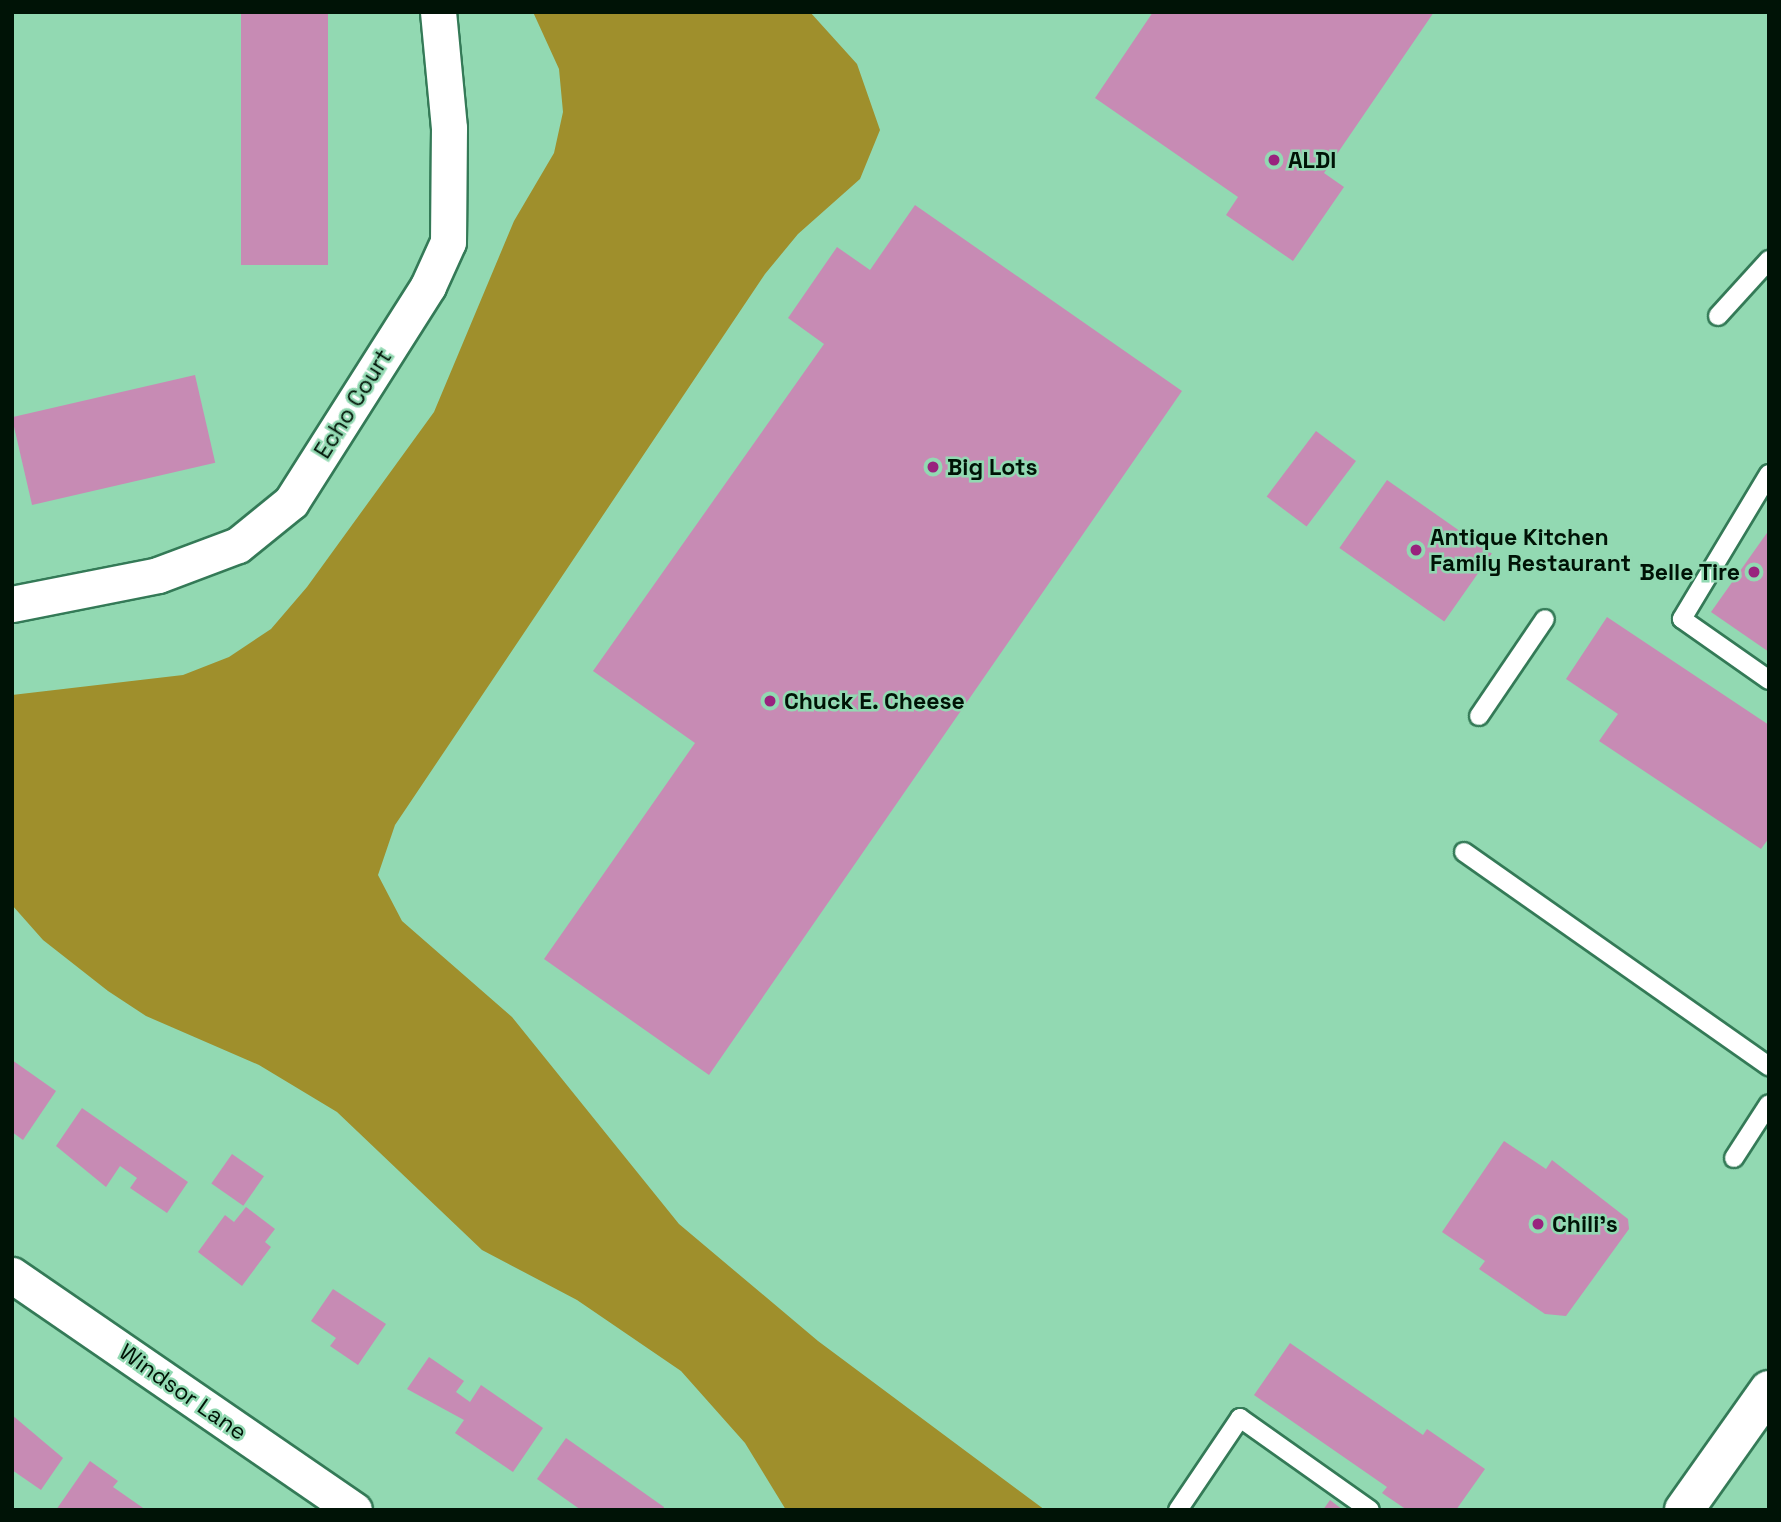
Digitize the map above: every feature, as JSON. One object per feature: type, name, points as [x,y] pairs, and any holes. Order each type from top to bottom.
[{"type":"main road","points":[[1684,1510],[1769,1390]]},
{"type":"street","name":"Echo Court","points":[[12,604],[158,575],[237,544],[291,502],[428,286],[448,242],[450,153],[438,12]]},
{"type":"street","name":"Windsor Lane","points":[[12,1275],[354,1510]]},
{"type":"lane","points":[[1718,316],[1769,260]]},
{"type":"lane","points":[[1767,481],[1682,619],[1769,680]]},
{"type":"lane","points":[[1479,716],[1545,619]]},
{"type":"lane","points":[[1464,852],[1769,1066]]},
{"type":"lane","points":[[1734,1158],[1769,1104]]},
{"type":"lane","points":[[1178,1510],[1240,1418],[1370,1510]]},
{"type":"shaded area","points":[[533,12],[810,12],[857,64],[880,130],[860,179],[798,234],[765,274],[395,825],[378,875],[402,921],[512,1017],[679,1224],[818,1341],[1045,1510],[786,1510],[745,1443],[681,1371],[577,1300],[482,1250],[337,1112],[259,1065],[146,1016],[108,991],[43,940],[12,905],[12,695],[183,675],[229,657],[271,629],[307,587],[434,412],[514,221],[554,153],[563,112],[559,69]]},
{"type":"building","points":[[241,12],[328,12],[328,265],[241,265]]},
{"type":"building","points":[[1153,12],[1434,12],[1324,173],[1344,187],[1293,261],[1226,215],[1238,197],[1095,98]]},
{"type":"building","points":[[915,205],[1182,391],[709,1075],[544,959],[695,743],[593,671],[824,344],[788,318],[837,247],[870,270]]},
{"type":"building","points":[[195,375],[215,463],[32,505],[12,417]]},
{"type":"building","points":[[1316,431],[1356,461],[1307,527],[1267,496]]},
{"type":"building","name":"Antique Kitchen Family Restaurant","points":[[1387,480],[1492,553],[1444,621],[1339,548]]},
{"type":"building","name":"Belle Tire","points":[[1769,530],[1769,652],[1711,612]]},
{"type":"building","points":[[1607,617],[1769,725],[1769,838],[1761,849],[1599,741],[1618,714],[1566,679]]},
{"type":"building","points":[[12,1060],[56,1091],[23,1140],[12,1132]]},
{"type":"building","points":[[82,1108],[188,1182],[167,1213],[130,1188],[137,1178],[120,1166],[106,1187],[56,1146]]},
{"type":"building","name":"Chili's","points":[[1504,1141],[1546,1169],[1552,1160],[1628,1219],[1629,1229],[1566,1316],[1545,1314],[1479,1269],[1485,1261],[1442,1232]]},
{"type":"building","points":[[232,1154],[264,1176],[243,1206],[211,1183]]},
{"type":"building","points":[[246,1207],[275,1229],[265,1242],[271,1247],[242,1286],[198,1252],[225,1215],[234,1222]]},
{"type":"building","points":[[333,1289],[386,1324],[358,1365],[330,1346],[336,1338],[311,1321]]},
{"type":"building","points":[[1290,1343],[1423,1435],[1427,1429],[1485,1469],[1456,1510],[1407,1510],[1382,1493],[1387,1487],[1254,1395]]},
{"type":"building","points":[[429,1357],[464,1381],[456,1392],[470,1402],[481,1385],[543,1428],[513,1472],[455,1433],[464,1420],[407,1389]]},
{"type":"building","points":[[12,1415],[63,1458],[41,1490],[12,1470]]},
{"type":"building","points":[[566,1438],[664,1507],[663,1510],[581,1510],[537,1479]]},
{"type":"building","points":[[90,1461],[118,1481],[113,1487],[146,1510],[56,1510]]},
{"type":"building","points":[[1330,1500],[1343,1510],[1323,1510]]},
{"type":"place","name":"ALDI","points":[[1274,160]]},
{"type":"place","name":"Big Lots","points":[[933,467]]},
{"type":"place","name":"Antique Kitchen Family Restaurant","points":[[1416,550]]},
{"type":"place","name":"Belle Tire","points":[[1754,572]]},
{"type":"place","name":"Chuck E. Cheese","points":[[770,701]]},
{"type":"place","name":"Chili's","points":[[1538,1224]]}]
